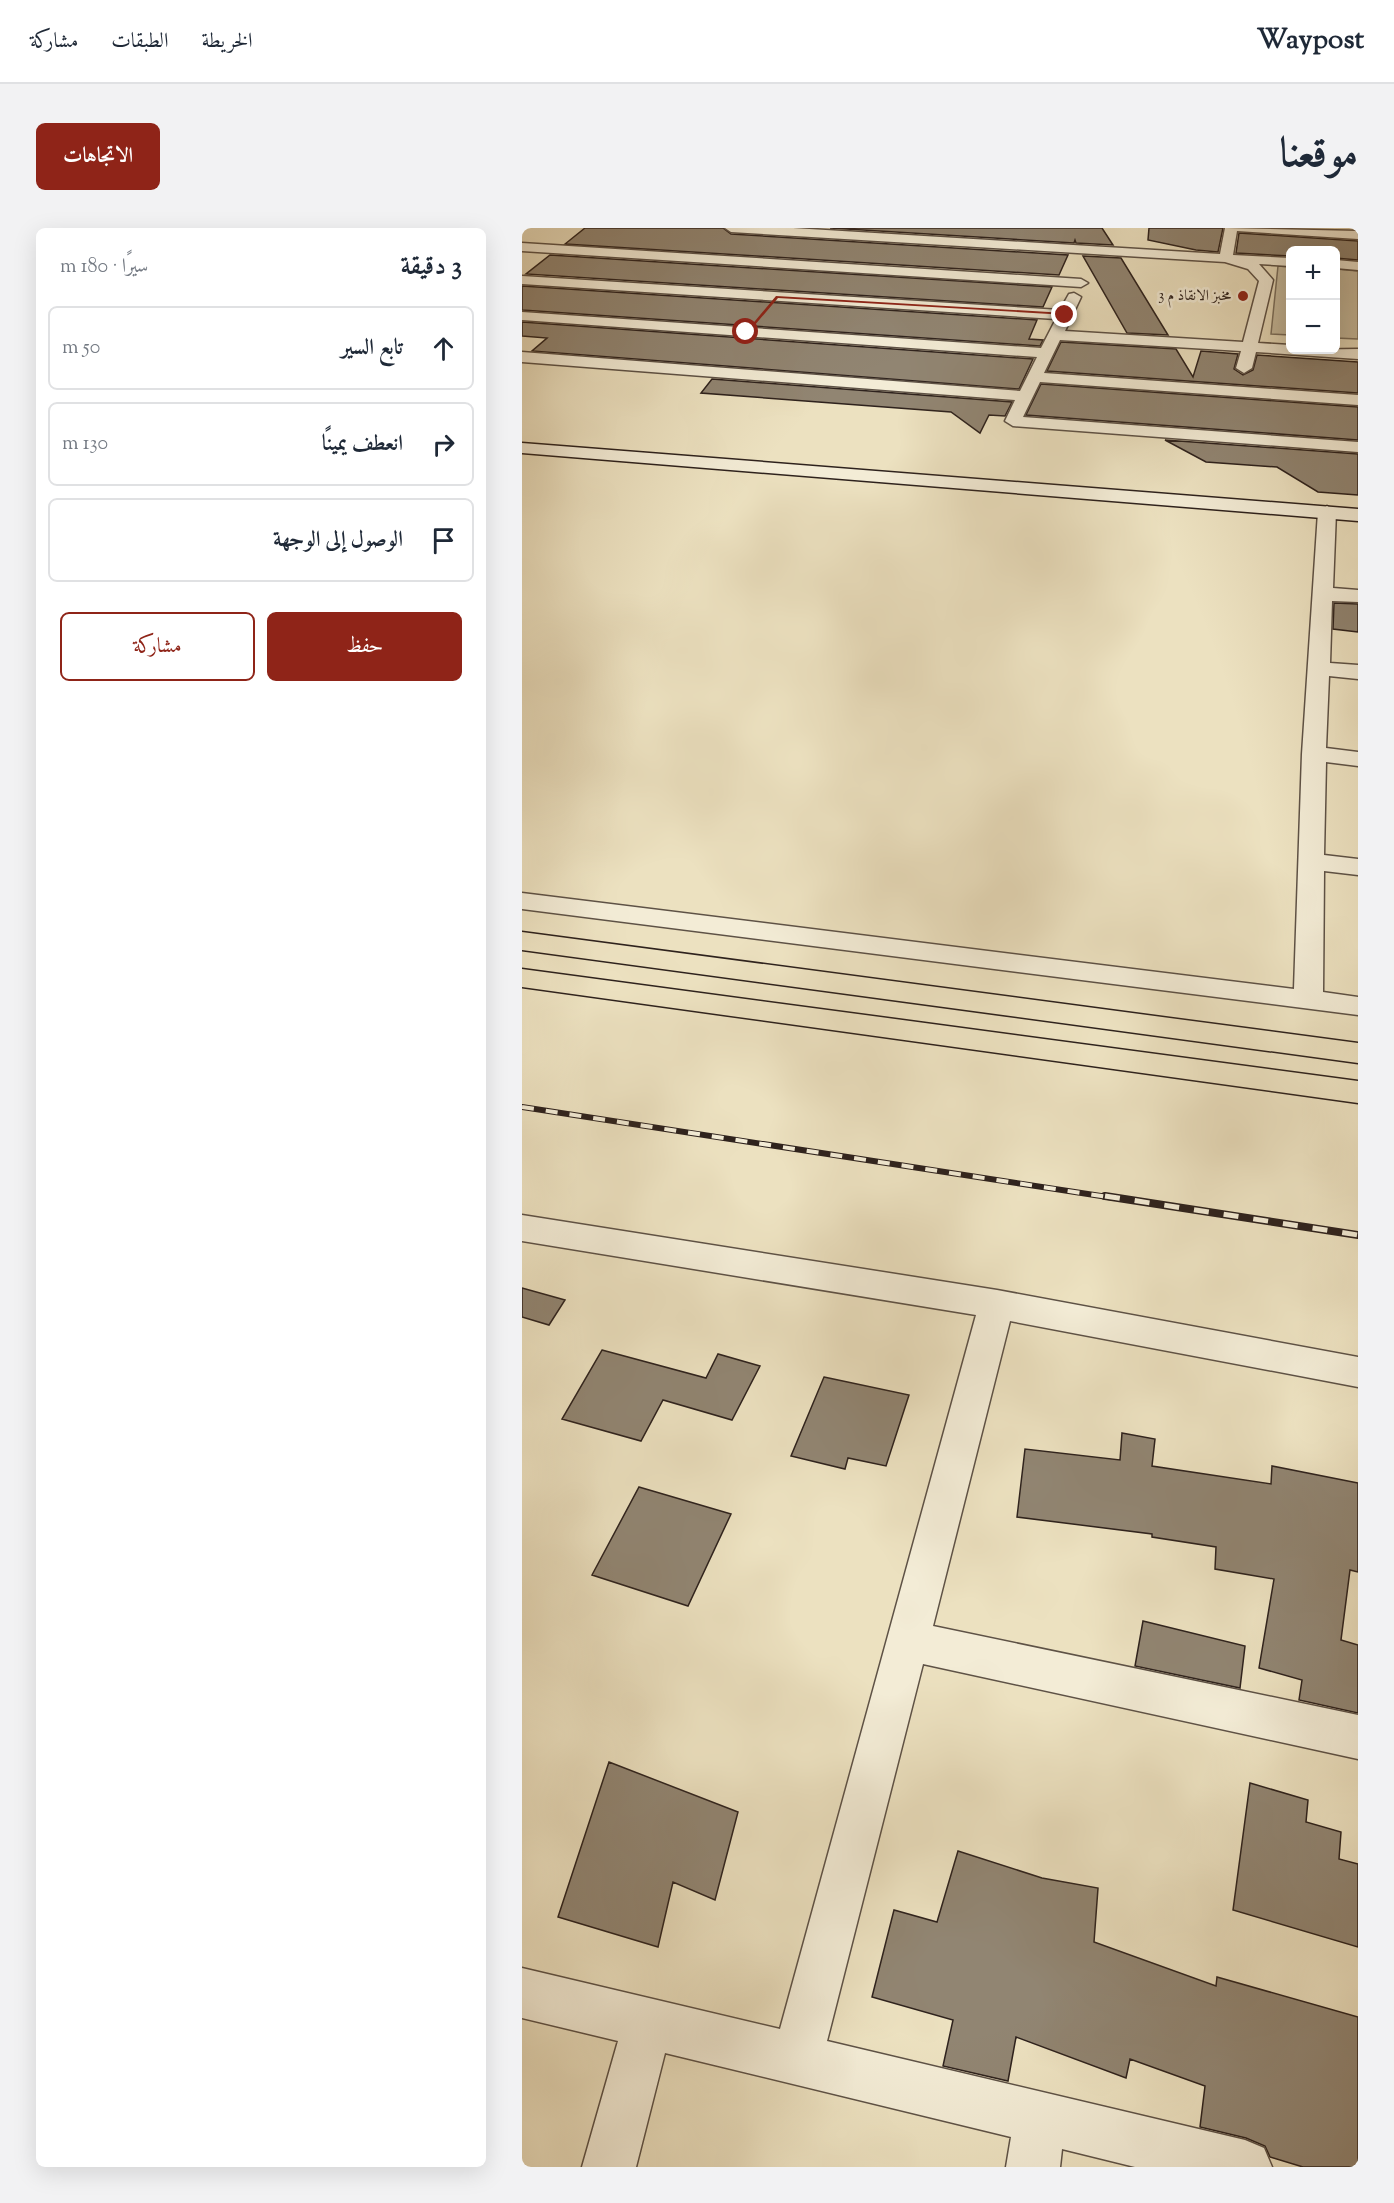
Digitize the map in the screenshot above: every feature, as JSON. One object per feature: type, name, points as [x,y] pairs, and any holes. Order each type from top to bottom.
[{"type":"main road","points":[[522,941],[1358,1053]]},
{"type":"main road","points":[[522,978],[1358,1092]]},
{"type":"street","points":[[731,228],[1286,262]]},
{"type":"street","points":[[998,244],[1006,228]]},
{"type":"street","points":[[1226,258],[1231,228]]},
{"type":"street","points":[[1238,228],[1358,235]]},
{"type":"street","points":[[712,372],[833,234]]},
{"type":"street","points":[[528,271],[572,235]]},
{"type":"street","points":[[522,247],[1081,283]]},
{"type":"street","points":[[1097,250],[1013,421],[1233,432],[1358,447]]},
{"type":"street","points":[[1226,258],[1253,266],[1266,280],[1248,347],[1239,397]]},
{"type":"street","points":[[1340,264],[1358,266]]},
{"type":"street","points":[[528,271],[777,297],[1065,315]]},
{"type":"street","points":[[522,316],[1045,353]]},
{"type":"street","points":[[1054,335],[1358,354]]},
{"type":"street","points":[[522,357],[1025,396]]},
{"type":"street","points":[[1035,377],[1239,397],[1358,400]]},
{"type":"street","points":[[522,448],[1358,515]]},
{"type":"street","points":[[1308,1000],[1314,754],[1318,668],[1325,594],[1327,513]]},
{"type":"street","points":[[1325,594],[1358,596]]},
{"type":"street","points":[[1318,668],[1358,672]]},
{"type":"street","points":[[1314,754],[1358,759]]},
{"type":"street","points":[[1313,862],[1358,867]]},
{"type":"street","points":[[522,901],[1358,1006]]},
{"type":"street","points":[[522,1228],[998,1305],[1358,1372]]},
{"type":"street","points":[[797,2059],[998,1305]]},
{"type":"street","points":[[908,1641],[1358,1737]]},
{"type":"street","points":[[522,1993],[1245,2167]]},
{"type":"street","points":[[609,2167],[648,2023]]},
{"type":"street","points":[[1033,2167],[1040,2118]]},
{"type":"shaded area","points":[[1278,266],[1286,267],[1286,335],[1271,334]]},
{"type":"shaded area","points":[[1340,269],[1358,271],[1358,339],[1340,338]]},
{"type":"building","points":[[585,228],[723,228],[731,234],[1068,255],[1059,275],[565,244]]},
{"type":"building","points":[[830,228],[1102,228],[1113,245],[1076,243],[1075,240],[1074,243]]},
{"type":"building","points":[[1149,228],[1223,228],[1218,252],[1148,240]]},
{"type":"building","points":[[1239,233],[1358,241],[1358,260],[1340,258],[1340,246],[1286,246],[1286,256],[1236,253]]},
{"type":"building","points":[[550,255],[1052,287],[1043,307],[526,274]]},
{"type":"building","points":[[1083,256],[1121,258],[1168,335],[1127,333]]},
{"type":"building","points":[[522,286],[1037,320],[1029,339],[1043,340],[1040,346],[522,310]]},
{"type":"building","points":[[522,322],[1033,359],[1019,389],[532,351],[547,338],[522,336]]},
{"type":"building","points":[[1061,342],[1176,349],[1193,377],[1201,351],[1238,354],[1234,369],[1243,375],[1253,370],[1257,355],[1358,362],[1358,393],[1047,371]]},
{"type":"building","points":[[712,379],[1012,402],[1005,416],[989,415],[980,433],[951,412],[701,393]]},
{"type":"building","points":[[1041,384],[1358,407],[1358,440],[1026,415]]},
{"type":"building","points":[[1165,440],[1358,454],[1358,495],[1318,492],[1277,467],[1206,462]]},
{"type":"building","points":[[1334,603],[1358,604],[1358,632],[1333,629]]},
{"type":"building","points":[[522,1288],[565,1300],[549,1325],[522,1317]]},
{"type":"building","points":[[602,1350],[706,1378],[718,1354],[760,1366],[732,1420],[663,1400],[641,1441],[562,1419]]},
{"type":"building","points":[[824,1377],[909,1395],[886,1466],[848,1458],[845,1469],[791,1456]]},
{"type":"building","points":[[1122,1433],[1155,1439],[1152,1466],[1271,1484],[1272,1466],[1358,1483],[1358,1572],[1350,1570],[1341,1640],[1358,1645],[1358,1713],[1299,1700],[1302,1680],[1259,1668],[1274,1579],[1215,1569],[1216,1547],[1152,1537],[1152,1534],[1017,1517],[1025,1449],[1120,1460]]},
{"type":"building","points":[[639,1487],[731,1514],[688,1606],[592,1575]]},
{"type":"building","points":[[1143,1621],[1245,1646],[1240,1688],[1135,1666]]},
{"type":"building","points":[[609,1762],[738,1812],[715,1900],[673,1882],[658,1947],[558,1917]]},
{"type":"building","points":[[1250,1783],[1308,1800],[1306,1822],[1341,1832],[1339,1859],[1358,1864],[1358,1947],[1233,1910]]},
{"type":"building","points":[[958,1851],[1042,1878],[1098,1888],[1094,1942],[1216,1986],[1217,1977],[1358,2017],[1358,2167],[1303,2167],[1270,2157],[1265,2146],[1246,2138],[1200,2127],[1205,2086],[1130,2059],[1126,2078],[1016,2037],[1008,2081],[943,2066],[953,2020],[872,1997],[894,1910],[937,1922]]},
{"type":"railway","points":[[522,1107],[1114,1198]]},
{"type":"railway","points":[[1105,1196],[1358,1235]]},
{"type":"place","name":"مخبز الانقاذ م 3","points":[[1243,296]]},
{"type":"route","points":[[746,332],[777,297],[1065,315]]}]
